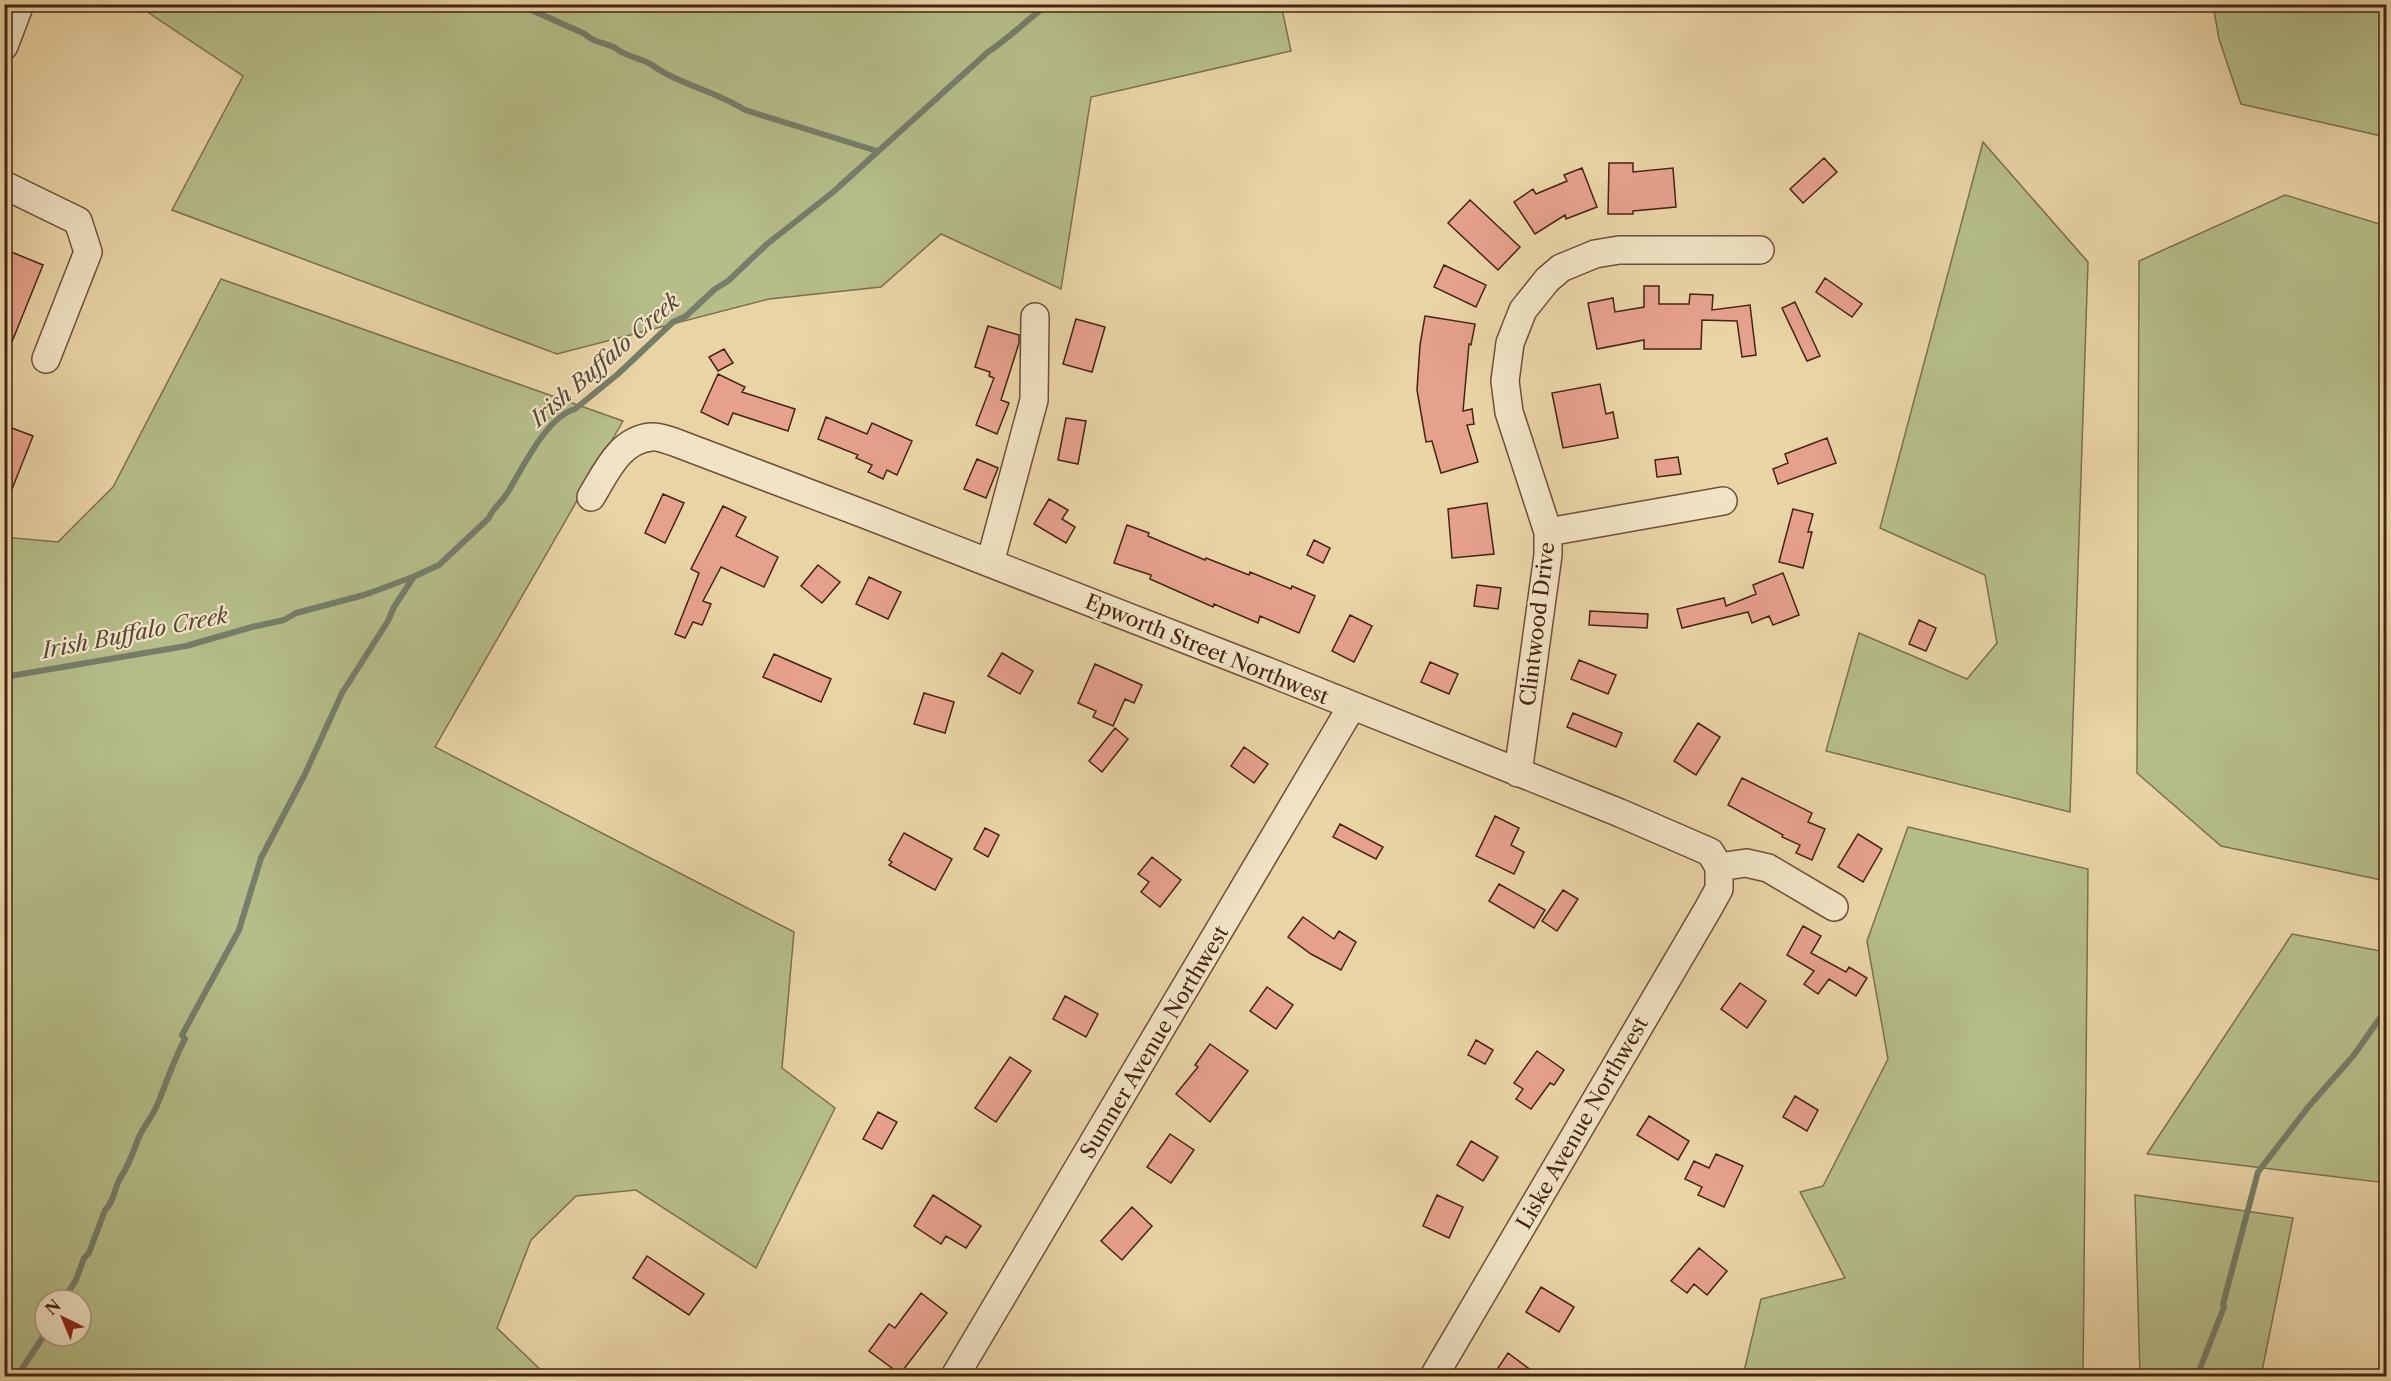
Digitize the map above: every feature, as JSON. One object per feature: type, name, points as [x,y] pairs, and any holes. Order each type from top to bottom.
[{"type":"street","points":[[4,46],[20,4]]},
{"type":"street","points":[[4,185],[78,221],[88,252],[46,359]]},
{"type":"street","name":"Clintwood Drive","points":[[1518,773],[1548,555],[1548,532],[1509,412],[1505,381],[1509,342],[1523,310],[1547,280],[1561,268],[1595,254],[1619,250],[1760,250]]},
{"type":"street","points":[[990,563],[1034,400],[1035,317]]},
{"type":"street","name":"Epworth Street Northwest","points":[[591,497],[616,456],[632,441],[653,436],[854,510],[1264,670],[1710,852],[1719,867]]},
{"type":"street","points":[[1548,532],[1723,501]]},
{"type":"street","name":"Sumner Avenue Northwest","points":[[955,1377],[1352,706]]},
{"type":"street","points":[[1719,867],[1746,863],[1768,868],[1834,907]]},
{"type":"street","name":"Liske Avenue Northwest","points":[[1434,1377],[1708,909],[1719,889],[1719,867]]},
{"type":"green space","points":[[1269,4],[1282,9],[1291,51],[1091,97],[1061,289],[941,234],[881,287],[769,299],[557,354],[172,210],[243,76],[137,5]]},
{"type":"green space","points":[[2213,5],[2386,5],[2386,137],[2241,104],[2219,39]]},
{"type":"green space","points":[[1983,142],[2088,262],[2070,812],[1826,751],[1859,633],[1967,679],[1997,643],[1985,575],[1880,528]]},
{"type":"green space","points":[[2285,195],[2386,226],[2386,881],[2221,846],[2137,773],[2139,261]]},
{"type":"green space","points":[[221,279],[623,421],[435,747],[794,932],[782,1068],[835,1108],[756,1268],[636,1190],[576,1196],[531,1240],[497,1328],[547,1376],[5,1376],[4,537],[58,542],[113,487]]},
{"type":"green space","points":[[1908,827],[2088,869],[2083,1376],[1743,1376],[1761,1299],[1845,1278],[1800,1192],[1823,1186],[1888,1059],[1867,941]]},
{"type":"green space","points":[[2292,934],[2386,952],[2386,1183],[2147,1154]]},
{"type":"green space","points":[[2135,1195],[2293,1218],[2261,1376],[2140,1376]]},
{"type":"building","points":[[1824,158],[1837,172],[1803,203],[1790,189]]},
{"type":"building","points":[[1609,163],[1633,163],[1633,172],[1673,168],[1676,207],[1633,211],[1633,214],[1608,214]]},
{"type":"building","points":[[1582,168],[1597,207],[1566,219],[1565,215],[1535,234],[1514,202],[1533,189],[1536,194],[1567,181],[1564,175]]},
{"type":"building","points":[[1470,200],[1520,247],[1498,270],[1448,223]]},
{"type":"building","points":[[4,249],[43,265],[5,359],[4,359]]},
{"type":"building","points":[[1444,265],[1486,285],[1476,307],[1434,287]]},
{"type":"building","points":[[1825,278],[1862,304],[1852,317],[1816,292]]},
{"type":"building","points":[[1644,286],[1659,286],[1659,304],[1689,304],[1690,294],[1713,295],[1712,310],[1750,305],[1756,355],[1742,357],[1737,321],[1702,320],[1701,349],[1644,349],[1644,340],[1597,349],[1588,303],[1613,298],[1615,312],[1644,307]]},
{"type":"building","points":[[1795,302],[1820,356],[1807,361],[1782,308]]},
{"type":"building","points":[[1425,316],[1475,324],[1471,345],[1469,344],[1463,411],[1472,409],[1474,424],[1467,425],[1478,462],[1441,473],[1432,441],[1426,442],[1417,390],[1420,345]]},
{"type":"building","points":[[1076,319],[1105,327],[1092,372],[1063,364]]},
{"type":"building","points":[[988,326],[1019,335],[1019,343],[1001,400],[1009,403],[997,434],[976,425],[994,378],[989,376],[990,372],[975,367]]},
{"type":"building","points":[[724,349],[733,363],[718,371],[709,357]]},
{"type":"building","points":[[718,374],[745,387],[742,392],[795,409],[788,431],[733,413],[728,425],[701,412]]},
{"type":"building","points":[[1600,384],[1606,414],[1613,412],[1618,438],[1563,448],[1552,393]]},
{"type":"building","points":[[826,417],[867,434],[872,423],[912,441],[897,475],[887,470],[883,479],[868,472],[872,465],[856,458],[858,455],[818,439]]},
{"type":"building","points":[[1066,418],[1086,421],[1078,464],[1058,460]]},
{"type":"building","points":[[4,425],[33,436],[5,507],[4,506]]},
{"type":"building","points":[[1827,438],[1836,463],[1778,484],[1773,469],[1788,463],[1785,454]]},
{"type":"building","points":[[1678,457],[1681,474],[1657,477],[1655,460]]},
{"type":"building","points":[[977,459],[998,468],[986,498],[964,489]]},
{"type":"building","points":[[663,494],[684,503],[665,543],[645,533]]},
{"type":"building","points":[[1049,499],[1068,510],[1062,519],[1075,527],[1066,543],[1034,524]]},
{"type":"building","points":[[1487,503],[1494,554],[1452,558],[1448,509]]},
{"type":"building","points":[[723,506],[746,517],[736,536],[778,557],[764,587],[721,567],[703,601],[711,604],[702,625],[693,622],[685,638],[675,634],[699,573],[691,569]]},
{"type":"building","points":[[1793,509],[1813,514],[1808,532],[1812,532],[1803,568],[1779,562]]},
{"type":"building","points":[[1127,525],[1205,560],[1206,558],[1249,575],[1250,572],[1315,596],[1299,633],[1260,616],[1258,623],[1214,604],[1213,607],[1150,579],[1151,575],[1114,563]]},
{"type":"building","points":[[1314,540],[1330,548],[1323,563],[1307,555]]},
{"type":"building","points":[[818,565],[840,582],[822,603],[801,586]]},
{"type":"building","points":[[1783,573],[1799,615],[1773,625],[1769,616],[1752,623],[1748,612],[1682,628],[1677,609],[1724,598],[1726,606],[1756,594],[1753,585]]},
{"type":"building","points":[[869,577],[901,592],[888,619],[856,604]]},
{"type":"building","points":[[1477,585],[1501,588],[1498,609],[1474,606]]},
{"type":"building","points":[[1590,611],[1648,614],[1647,628],[1589,625]]},
{"type":"building","points":[[1350,615],[1372,626],[1354,662],[1332,651]]},
{"type":"building","points":[[1919,620],[1936,628],[1926,651],[1909,644]]},
{"type":"building","points":[[1002,653],[1033,671],[1020,694],[988,676]]},
{"type":"building","points":[[774,654],[831,679],[821,702],[763,677]]},
{"type":"building","points":[[1579,660],[1616,675],[1608,694],[1571,679]]},
{"type":"building","points":[[1430,662],[1458,674],[1449,694],[1421,682]]},
{"type":"building","points":[[1095,664],[1142,685],[1134,703],[1125,699],[1113,726],[1093,717],[1096,711],[1078,703]]},
{"type":"building","points":[[924,693],[954,702],[945,733],[914,724]]},
{"type":"building","points":[[1573,713],[1622,733],[1616,747],[1567,727]]},
{"type":"building","points":[[1698,723],[1720,737],[1696,775],[1674,761]]},
{"type":"building","points":[[1115,728],[1128,739],[1102,772],[1089,761]]},
{"type":"building","points":[[1244,747],[1268,764],[1254,783],[1231,766]]},
{"type":"building","points":[[1742,778],[1812,813],[1808,822],[1825,829],[1812,860],[1796,853],[1800,845],[1728,805]]},
{"type":"building","points":[[1495,816],[1519,828],[1511,845],[1524,852],[1514,874],[1476,856]]},
{"type":"building","points":[[1340,824],[1383,847],[1376,859],[1333,837]]},
{"type":"building","points":[[985,828],[999,835],[988,857],[974,849]]},
{"type":"building","points":[[904,833],[952,859],[935,890],[889,865],[892,862],[889,860]]},
{"type":"building","points":[[1858,834],[1882,849],[1863,882],[1838,867]]},
{"type":"building","points":[[1152,857],[1181,880],[1160,907],[1141,892],[1149,882],[1138,874]]},
{"type":"building","points":[[1499,884],[1545,910],[1534,928],[1489,901]]},
{"type":"building","points":[[1563,890],[1578,899],[1557,931],[1542,921]]},
{"type":"building","points":[[1303,917],[1334,939],[1339,931],[1356,942],[1341,970],[1311,954],[1288,937]]},
{"type":"building","points":[[1803,926],[1821,936],[1811,953],[1846,972],[1849,967],[1867,978],[1856,996],[1829,979],[1818,994],[1804,984],[1814,971],[1787,955]]},
{"type":"building","points":[[1740,983],[1766,1001],[1747,1028],[1721,1009]]},
{"type":"building","points":[[1267,987],[1293,1005],[1276,1029],[1250,1011]]},
{"type":"building","points":[[1065,996],[1098,1014],[1086,1037],[1053,1019]]},
{"type":"building","points":[[1476,1040],[1493,1050],[1485,1064],[1468,1055]]},
{"type":"building","points":[[1210,1044],[1248,1071],[1210,1122],[1176,1094],[1198,1067],[1195,1065]]},
{"type":"building","points":[[1537,1051],[1564,1070],[1554,1085],[1550,1083],[1531,1109],[1516,1099],[1523,1089],[1514,1083]]},
{"type":"building","points":[[1010,1057],[1031,1071],[996,1122],[975,1108]]},
{"type":"building","points":[[1795,1096],[1818,1110],[1807,1131],[1783,1117]]},
{"type":"building","points":[[878,1112],[897,1122],[882,1149],[863,1139]]},
{"type":"building","points":[[1649,1116],[1689,1141],[1678,1160],[1637,1135]]},
{"type":"building","points":[[1170,1134],[1194,1150],[1171,1183],[1147,1167]]},
{"type":"building","points":[[1471,1141],[1498,1157],[1483,1181],[1457,1165]]},
{"type":"building","points":[[1716,1154],[1743,1166],[1724,1207],[1698,1195],[1702,1187],[1685,1179],[1694,1161],[1709,1168]]},
{"type":"building","points":[[933,1195],[981,1226],[966,1248],[946,1236],[941,1244],[914,1226]]},
{"type":"building","points":[[1437,1195],[1463,1207],[1449,1238],[1423,1226]]},
{"type":"building","points":[[1132,1207],[1152,1226],[1122,1260],[1101,1241]]},
{"type":"building","points":[[1699,1248],[1727,1271],[1707,1295],[1694,1284],[1687,1293],[1671,1281]]},
{"type":"building","points":[[647,1256],[704,1294],[689,1315],[633,1278]]},
{"type":"building","points":[[1541,1287],[1574,1307],[1559,1332],[1526,1312]]},
{"type":"building","points":[[921,1293],[947,1313],[900,1374],[869,1351],[889,1324],[895,1328]]},
{"type":"building","points":[[1508,1353],[1540,1377],[1492,1377]]},
{"type":"waterway","points":[[518,4],[745,110],[877,151]]},
{"type":"waterway","name":"Irish Buffalo Creek","points":[[4,677],[186,646],[284,620],[296,613],[364,595],[439,565],[489,518],[506,495],[535,446],[554,423],[618,374],[673,322],[686,316],[767,244],[832,193],[988,52],[1049,4]]},
{"type":"waterway","points":[[71,1288],[84,1258],[89,1253],[105,1210],[111,1202],[140,1135],[156,1108],[185,1039],[182,1035],[239,930],[261,858],[305,774],[342,693],[413,578]]},
{"type":"waterway","points":[[2197,1376],[2224,1307],[2258,1172],[2309,1106],[2354,1055],[2382,1015],[2386,997]]},
{"type":"waterway","points":[[17,1376],[36,1348]]}]
